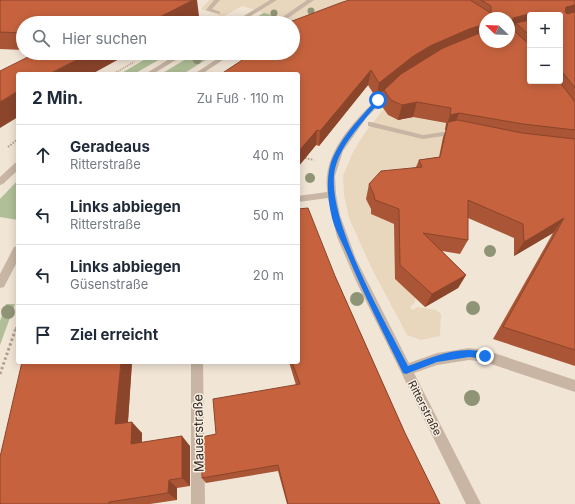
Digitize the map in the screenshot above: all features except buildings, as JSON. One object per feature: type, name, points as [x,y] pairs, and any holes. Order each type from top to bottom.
[{"type":"street","points":[[217,0],[208,10],[218,12]]},
{"type":"street","points":[[247,16],[274,0]]},
{"type":"street","points":[[287,16],[311,0]]},
{"type":"street","points":[[151,72],[172,60]]},
{"type":"street","points":[[200,72],[219,60]]},
{"type":"street","name":"Ritterstraße","points":[[398,84],[370,109],[344,144],[334,164],[331,176],[331,195],[336,219],[360,278],[474,504]]},
{"type":"street","points":[[371,124],[423,137],[453,132],[468,135]]},
{"type":"street","points":[[0,182],[16,167]]},
{"type":"street","points":[[300,199],[331,195]]},
{"type":"street","points":[[0,284],[16,254]]},
{"type":"street","points":[[406,370],[437,359],[469,354],[485,356],[575,386]]},
{"type":"street","name":"Mauerstraße","points":[[197,364],[198,504]]},
{"type":"path","points":[[10,145],[16,140]]},
{"type":"path","points":[[0,374],[16,329]]},
{"type":"green space","points":[[285,0],[299,2],[277,16],[259,16]]},
{"type":"green space","points":[[144,60],[158,60],[138,72],[123,72]]},
{"type":"green space","points":[[184,60],[206,60],[186,72],[164,72]]},
{"type":"green space","points":[[16,182],[16,220],[0,217],[0,199]]},
{"type":"green space","points":[[6,304],[15,304],[0,345],[0,321]]},
{"type":"shaded area","points":[[209,0],[402,0],[313,28],[300,24],[300,16],[274,16],[242,6],[225,16],[220,16],[201,9]]},
{"type":"shaded area","points":[[515,30],[527,39],[527,83],[513,61],[496,48],[515,48]]},
{"type":"shaded area","points":[[563,79],[575,95],[575,158],[452,136],[447,157],[439,155],[437,165],[451,168],[449,189],[445,188],[436,181],[437,178],[434,176],[432,179],[420,178],[418,175],[414,175],[416,178],[406,183],[402,181],[400,184],[404,186],[404,189],[386,185],[387,188],[377,193],[371,193],[375,196],[374,205],[370,207],[371,209],[376,208],[385,216],[383,220],[387,221],[389,217],[403,219],[402,227],[396,227],[396,229],[402,230],[402,244],[395,243],[396,246],[402,247],[402,258],[395,257],[395,260],[402,261],[401,276],[396,280],[399,282],[404,279],[413,280],[412,285],[415,289],[415,303],[410,307],[413,310],[417,307],[436,310],[441,314],[440,336],[421,340],[407,335],[372,269],[349,218],[344,195],[343,176],[352,154],[364,134],[382,111],[387,108],[386,112],[388,116],[398,120],[405,120],[412,115],[417,118],[505,135],[507,138],[568,146],[528,84],[563,84]]},
{"type":"route","points":[[378,100],[360,121],[344,144],[338,154],[331,176],[331,195],[336,219],[360,278],[406,370],[437,359],[469,354],[485,356]]}]
